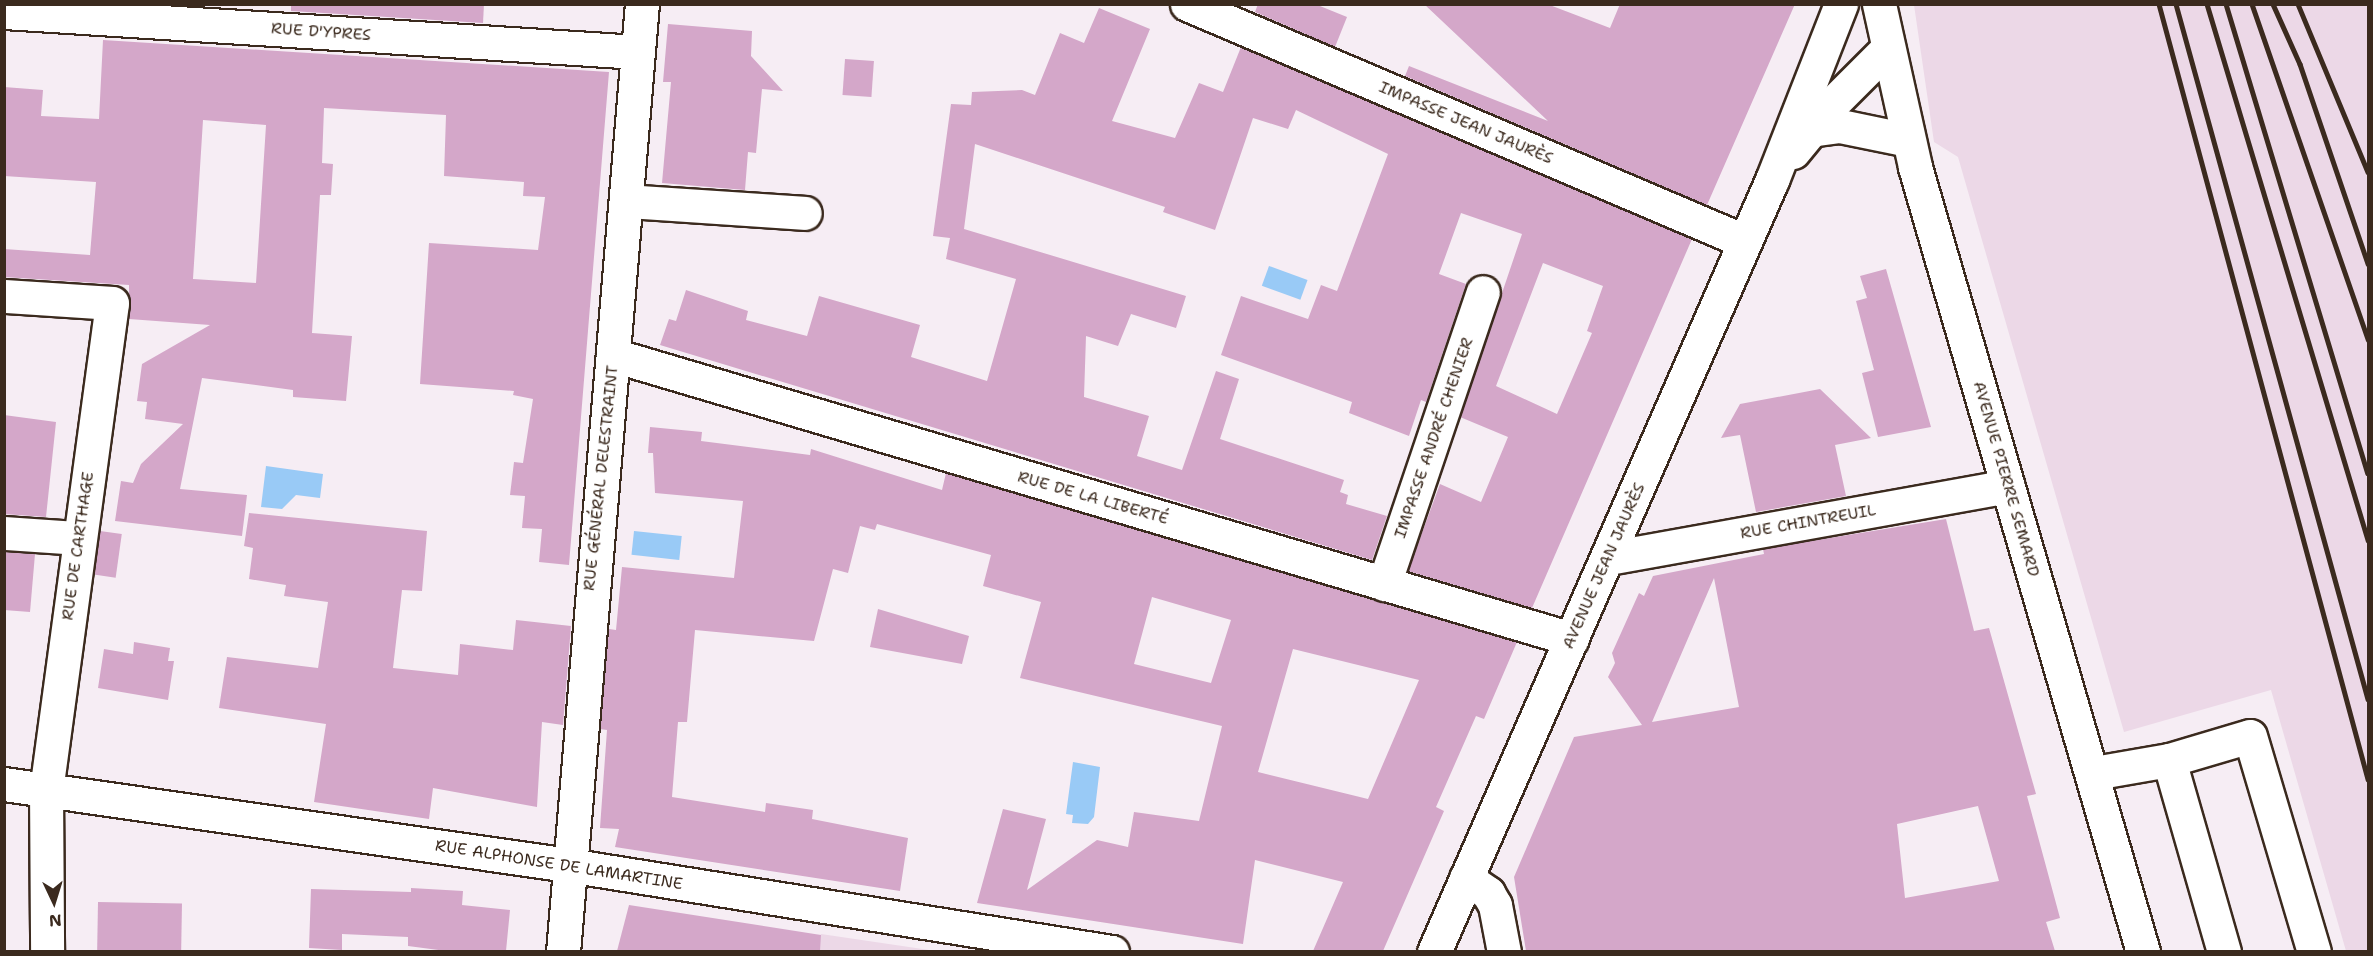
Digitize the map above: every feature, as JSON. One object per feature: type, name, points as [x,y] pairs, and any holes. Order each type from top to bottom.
[{"type":"street","name":"RUE GÉNÉRAL DELESTRAINT","points":[[563,951],[568,865],[642,4]]},
{"type":"street","name":"IMPASSE JEAN JAURÈS","points":[[1187,4],[1744,241]]},
{"type":"street","name":"AVENUE JEAN JAURÈS","points":[[1434,951],[1772,180],[1841,4]]},
{"type":"street","name":"AVENUE PIERRE SEMARD","points":[[1879,4],[1908,140],[2094,773],[2143,951]]},
{"type":"street","name":"RUE D'YPRES","points":[[4,12],[638,52]]},
{"type":"street","name":"AVENUE JEAN JAURÈS","points":[[1772,180],[1810,130],[1887,49]]},
{"type":"street","points":[[1810,130],[1840,126],[1908,140]]},
{"type":"street","points":[[626,201],[805,213]]},
{"type":"street","name":"IMPASSE ANDRÉ CHENIER","points":[[1384,584],[1483,292]]},
{"type":"street","name":"RUE DE CARTHAGE","points":[[4,296],[112,303],[78,538],[46,790],[47,951]]},
{"type":"street","name":"RUE DE LA LIBERTÉ","points":[[613,355],[1572,639]]},
{"type":"street","name":"RUE CHINTREUIL","points":[[1608,558],[2008,486]]},
{"type":"street","points":[[4,533],[78,538]]},
{"type":"street","points":[[2094,773],[2169,760],[2250,736],[2314,951]]},
{"type":"street","points":[[2169,760],[2224,951]]},
{"type":"street","name":"RUE ALPHONSE DE LAMARTINE","points":[[4,784],[568,865],[1112,951]]},
{"type":"street","points":[[1466,878],[1488,893],[1494,905],[1504,951]]},
{"type":"shaded area","points":[[1914,5],[2368,5],[2368,951],[2346,951],[2271,690],[2124,732],[1958,157],[1934,142]]},
{"type":"shaded area","points":[[821,934],[936,951],[814,952]]},
{"type":"water","points":[[1269,266],[1308,280],[1300,300],[1262,286]]},
{"type":"water","points":[[266,466],[323,474],[320,498],[296,495],[282,509],[261,507]]},
{"type":"water","points":[[634,531],[682,536],[679,560],[631,555]]},
{"type":"water","points":[[1073,762],[1100,767],[1094,817],[1088,824],[1072,823],[1073,815],[1066,814]]},
{"type":"building","points":[[291,4],[484,4],[483,23],[291,11]]},
{"type":"building","points":[[1258,4],[1315,4],[1347,17],[1335,47],[1255,12]]},
{"type":"building","points":[[1424,4],[1547,4],[1610,28],[1620,4],[1795,4],[1707,205],[1405,76],[1409,66],[1548,121]]},
{"type":"building","points":[[1099,8],[1150,29],[1112,121],[1175,138],[1199,83],[1223,92],[1241,47],[1692,239],[1532,608],[1408,571],[1440,484],[1481,502],[1508,437],[1460,417],[1522,234],[1461,213],[1439,274],[1466,284],[1426,402],[1421,400],[1409,436],[1349,413],[1352,402],[1221,355],[1241,296],[1308,319],[1321,285],[1337,291],[1388,154],[1296,110],[1288,129],[1253,118],[1215,230],[1163,212],[1165,207],[975,144],[964,229],[1186,296],[1176,328],[1131,314],[1118,346],[1086,336],[1084,397],[1149,416],[1137,456],[1182,470],[1216,371],[1239,379],[1220,439],[1344,480],[1340,492],[1348,495],[1346,504],[1387,516],[1372,560],[660,345],[669,319],[676,321],[686,290],[748,311],[746,320],[807,336],[819,296],[920,325],[911,357],[987,381],[1016,279],[946,259],[950,238],[933,236],[951,104],[971,105],[972,92],[1022,90],[1035,95],[1060,33],[1084,43]],"holes":[[[1543,263],[1603,286],[1587,331],[1592,333],[1557,414],[1496,386]]]},
{"type":"building","points":[[668,24],[752,31],[751,56],[783,91],[762,89],[756,153],[748,152],[745,190],[662,183],[671,82],[663,82]]},
{"type":"building","points":[[103,40],[609,72],[569,565],[539,562],[542,529],[522,528],[525,496],[510,495],[514,462],[523,463],[533,399],[513,395],[514,391],[420,384],[429,243],[538,250],[545,197],[523,196],[524,182],[444,176],[446,115],[324,108],[322,163],[333,164],[331,195],[320,195],[312,333],[352,336],[346,401],[293,397],[293,390],[202,378],[180,489],[247,495],[242,536],[115,521],[121,481],[133,483],[141,464],[183,424],[145,419],[147,402],[137,401],[142,364],[210,325],[129,319],[129,285],[4,277],[4,249],[90,255],[96,182],[4,176],[4,87],[43,90],[41,116],[99,119]],"holes":[[[203,120],[266,125],[256,283],[193,279]]]},
{"type":"building","points":[[845,59],[874,61],[871,97],[842,95]]},
{"type":"building","points":[[1886,269],[1931,427],[1878,437],[1862,373],[1874,370],[1856,301],[1867,298],[1860,276]]},
{"type":"building","points":[[1820,389],[1871,438],[1835,445],[1846,496],[1756,512],[1740,435],[1721,438],[1740,404]]},
{"type":"building","points":[[4,415],[56,422],[46,517],[4,514]]},
{"type":"building","points":[[650,427],[702,432],[701,441],[810,455],[811,449],[942,490],[946,473],[1517,642],[1484,719],[1476,716],[1436,807],[1444,811],[1383,951],[1313,951],[1343,882],[1255,860],[1243,944],[977,903],[1003,809],[1046,819],[1027,890],[1097,840],[1128,847],[1134,812],[1199,821],[1222,726],[1020,678],[1041,602],[983,586],[991,555],[877,524],[875,530],[860,526],[848,573],[833,569],[814,641],[695,630],[687,722],[678,722],[672,797],[765,812],[766,803],[813,810],[812,819],[908,838],[900,891],[615,847],[619,829],[600,828],[607,730],[600,729],[609,629],[616,630],[622,567],[734,578],[743,501],[655,493],[653,453],[648,453]],"holes":[[[1152,597],[1231,620],[1211,683],[1134,664]],[[1293,649],[1419,680],[1368,799],[1258,772]]]},
{"type":"building","points":[[249,513],[427,531],[422,591],[402,590],[393,668],[458,675],[460,644],[513,650],[516,620],[571,626],[563,725],[542,722],[537,807],[433,788],[429,819],[314,802],[326,724],[219,708],[227,657],[318,668],[328,602],[284,596],[286,585],[249,579],[253,548],[244,546]]},
{"type":"building","points":[[1946,519],[1974,631],[1989,628],[2036,794],[2027,796],[2060,918],[2046,922],[2055,951],[1526,951],[1514,877],[1574,737],[1642,725],[1608,677],[1615,663],[1612,653],[1639,593],[1644,596],[1653,576],[1764,554],[1763,549]],"holes":[[[1714,578],[1739,707],[1652,722]],[[1978,806],[1999,881],[1905,898],[1897,824]]]},
{"type":"building","points":[[100,531],[122,534],[116,578],[94,575]]},
{"type":"building","points":[[4,552],[35,554],[30,612],[4,610]]},
{"type":"building","points":[[878,609],[969,636],[962,664],[870,647]]},
{"type":"building","points":[[134,642],[170,648],[168,661],[174,661],[168,700],[98,688],[104,649],[133,654]]},
{"type":"building","points":[[411,888],[463,891],[462,905],[510,910],[506,951],[446,951],[408,946],[408,937],[342,934],[342,950],[309,948],[311,889],[411,892]]},
{"type":"building","points":[[98,902],[182,903],[181,952],[97,951]]},
{"type":"building","points":[[629,905],[821,935],[820,951],[617,951]]},
{"type":"railway","points":[[2159,4],[2368,779]]},
{"type":"railway","points":[[2176,4],[2368,699]]},
{"type":"railway","points":[[2207,4],[2368,540]]},
{"type":"railway","points":[[2226,4],[2368,473]]},
{"type":"railway","points":[[2252,4],[2368,339]]},
{"type":"railway","points":[[2273,4],[2300,64],[2368,264]]},
{"type":"railway","points":[[2298,4],[2368,172]]}]
